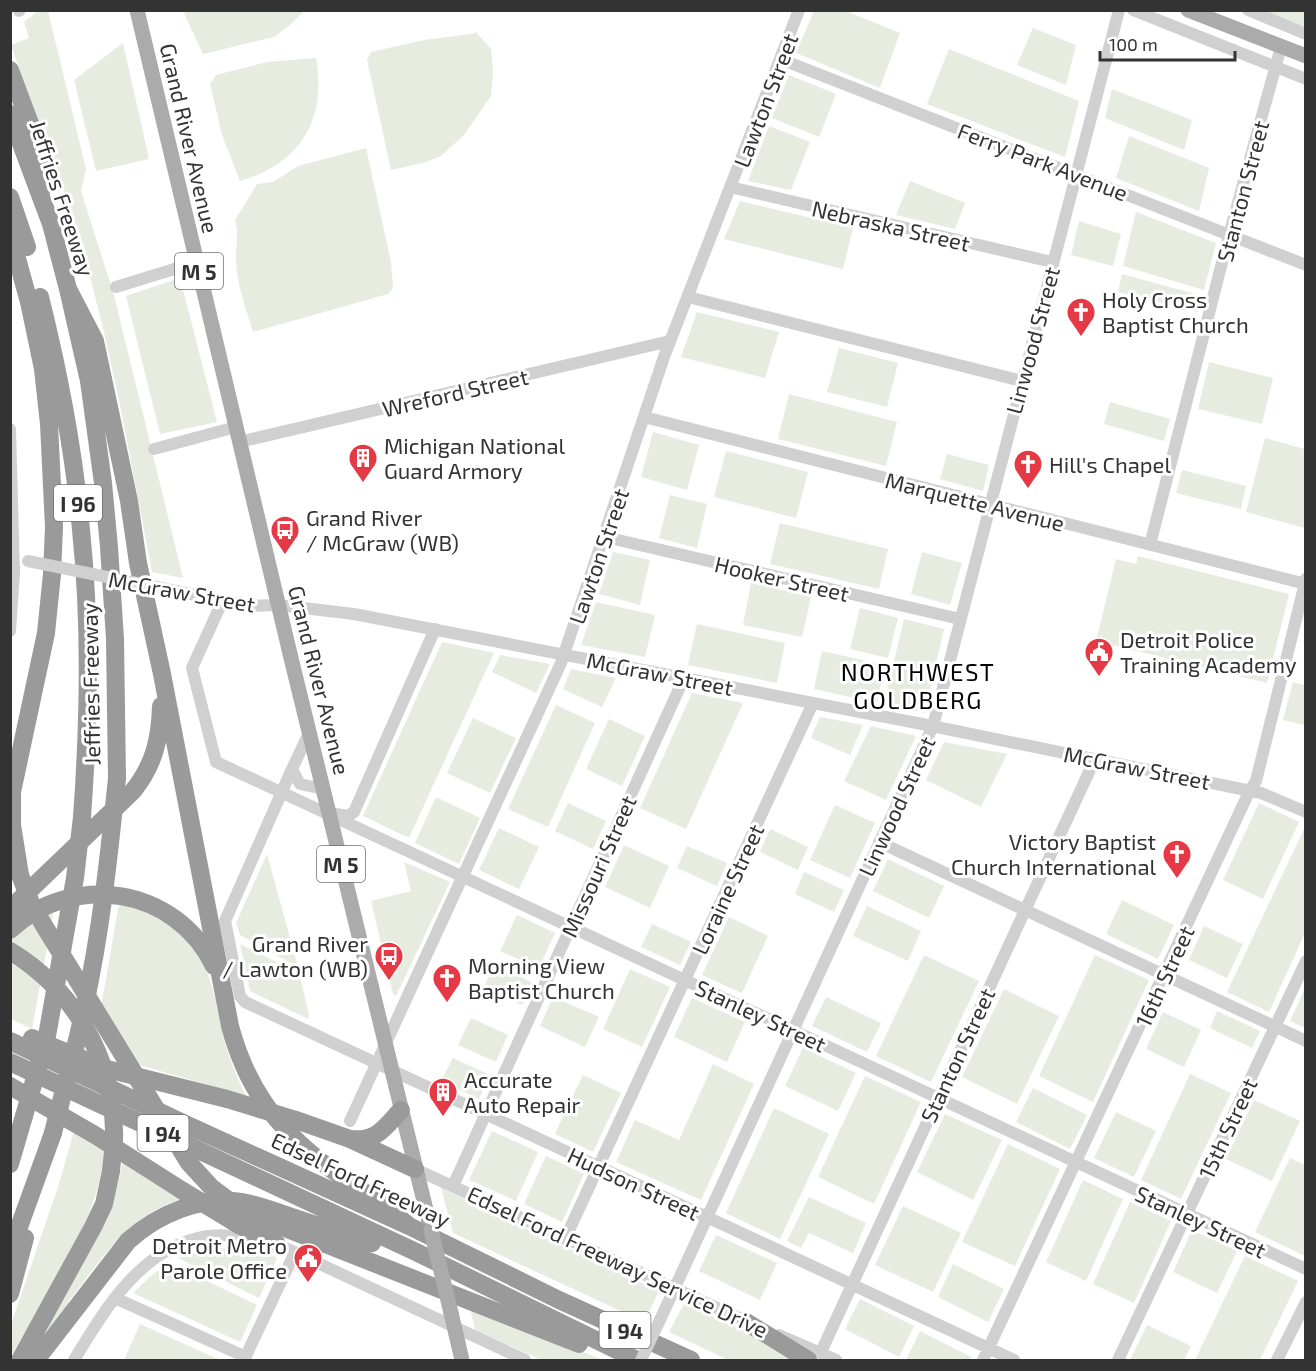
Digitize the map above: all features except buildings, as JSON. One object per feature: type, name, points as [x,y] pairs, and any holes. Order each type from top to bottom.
[{"type":"highway","points":[[10,70],[44,161],[41,194]]},
{"type":"highway","name":"Jeffries Freeway","points":[[10,114],[41,194],[68,289],[89,381],[104,494],[115,639],[117,778],[96,947],[84,1010],[53,1133],[10,1252]]},
{"type":"highway","name":"Jeffries Freeway","points":[[10,197],[33,267],[49,334],[74,465],[86,604],[88,689],[82,817],[75,878],[47,1035],[10,1164]]},
{"type":"highway","points":[[10,233],[29,302],[43,369],[49,424],[54,527],[47,625],[35,692],[12,792],[12,825],[20,874],[43,924],[189,1163],[242,1219],[277,1244]]},
{"type":"highway","points":[[68,289],[95,341],[129,501],[138,563],[162,674],[230,1026],[244,1069],[258,1096],[279,1124],[323,1163],[410,1226]]},
{"type":"highway","points":[[10,739],[38,667]]},
{"type":"highway","points":[[10,909],[141,781],[150,766],[159,740],[162,674]]},
{"type":"highway","points":[[10,930],[51,902],[87,894],[113,894],[143,902],[170,915],[195,937],[212,962],[224,991]]},
{"type":"highway","points":[[10,951],[27,962],[68,1000],[92,1039],[103,1064],[111,1098],[115,1132],[111,1171],[104,1204],[20,1360]]},
{"type":"highway","points":[[10,1030],[107,1069],[227,1099],[296,1120],[350,1130],[415,1169]]},
{"type":"highway","name":"Edsel Ford Freeway","points":[[10,1041],[185,1124],[410,1226],[569,1305],[691,1360]]},
{"type":"highway","name":"Edsel Ford Freeway","points":[[10,1062],[416,1252],[637,1360]]},
{"type":"highway","points":[[10,1086],[95,1135],[183,1191],[242,1219],[592,1348],[637,1360]]},
{"type":"highway","points":[[350,1130],[362,1140],[375,1137],[401,1110]]},
{"type":"highway","points":[[10,1140],[24,1116]]},
{"type":"highway","points":[[10,1294],[17,1274],[40,1171]]},
{"type":"highway","points":[[36,1360],[128,1241],[145,1226],[183,1208],[216,1202],[240,1202],[266,1208],[387,1248],[416,1252]]},
{"type":"highway","points":[[746,1322],[814,1356]]},
{"type":"main road","name":"Grand River Avenue","points":[[137,10],[385,1047],[384,1067],[401,1110],[462,1360]]},
{"type":"main road","points":[[1188,10],[1305,56]]},
{"type":"street","name":"Lawton Street","points":[[385,1047],[564,654],[670,341],[799,10]]},
{"type":"street","name":"Linwood Street","points":[[637,1360],[660,1320],[933,726],[1119,10]]},
{"type":"street","points":[[1133,10],[1305,79]]},
{"type":"street","points":[[1248,10],[1305,34]]},
{"type":"street","name":"Stanton Street","points":[[1150,545],[1229,235],[1281,47]]},
{"type":"street","name":"Ferry Park Avenue","points":[[780,59],[1305,265]]},
{"type":"street","name":"Nebraska Street","points":[[730,187],[1053,262]]},
{"type":"street","points":[[116,286],[197,262]]},
{"type":"street","points":[[688,297],[1022,381]]},
{"type":"street","name":"Wreford Street","points":[[239,442],[670,341]]},
{"type":"street","name":"Marquette Avenue","points":[[644,417],[1305,582]]},
{"type":"street","points":[[154,449],[236,427]]},
{"type":"street","points":[[10,429],[12,474],[10,631]]},
{"type":"street","name":"Hooker Street","points":[[605,537],[960,619]]},
{"type":"street","name":"McGraw Street","points":[[12,558],[222,602],[261,607],[278,605],[354,614],[813,702],[1250,790],[1305,812]]},
{"type":"street","name":"16th Street","points":[[983,1360],[1256,781],[1305,582]]},
{"type":"street","name":"Stanley Street","points":[[222,602],[192,668],[216,762],[1305,1269]]},
{"type":"street","points":[[329,813],[348,816],[354,812],[435,629]]},
{"type":"street","name":"Missouri Street","points":[[453,1186],[684,678]]},
{"type":"street","name":"Loraine Street","points":[[565,1239],[813,702]]},
{"type":"street","points":[[281,791],[309,733]]},
{"type":"street","name":"Stanton Street","points":[[814,1356],[851,1285],[1095,759]]},
{"type":"street","points":[[292,769],[297,781],[302,785],[323,789]]},
{"type":"street","name":"Hudson Street","points":[[281,791],[225,921],[240,996],[245,1002],[1014,1360]]},
{"type":"street","points":[[879,842],[1305,1041]]},
{"type":"street","name":"15th Street","points":[[1118,1360],[1305,961]]},
{"type":"street","points":[[350,1130],[384,1067]]},
{"type":"street","name":"Edsel Ford Freeway Service Drive","points":[[415,1169],[746,1322]]},
{"type":"street","points":[[74,1360],[99,1319],[139,1271],[161,1254],[182,1243],[209,1236],[234,1236],[277,1244],[452,1320],[525,1360]]},
{"type":"street","points":[[115,1298],[245,1359],[295,1252]]},
{"type":"street","points":[[1277,1360],[1305,1302]]},
{"type":"street","points":[[814,1356],[836,1360]]},
{"type":"shaded area","points":[[38,11],[48,11],[86,169],[81,191],[114,295],[183,578],[152,572],[121,410],[86,261],[88,258],[11,45],[29,38],[24,22]]},
{"type":"shaded area","points":[[183,11],[304,11],[274,37],[203,54]]},
{"type":"shaded area","points":[[814,11],[846,11],[900,33],[880,88],[796,53]]},
{"type":"shaded area","points":[[1264,11],[1305,11],[1305,27]]},
{"type":"shaded area","points":[[1033,28],[1076,45],[1066,85],[1017,65]]},
{"type":"shaded area","points":[[476,32],[491,49],[493,71],[491,96],[464,135],[441,156],[423,163],[391,170],[367,60],[371,52],[424,40]]},
{"type":"shaded area","points":[[123,43],[149,159],[96,171],[74,80]]},
{"type":"shaded area","points":[[949,49],[1079,101],[1065,157],[927,104]]},
{"type":"shaded area","points":[[316,58],[317,100],[313,119],[305,136],[279,163],[240,181],[222,135],[210,84],[216,75],[267,62]]},
{"type":"shaded area","points":[[789,75],[836,94],[819,137],[772,118]]},
{"type":"shaded area","points":[[1112,89],[1192,120],[1184,150],[1105,118]]},
{"type":"shaded area","points":[[769,126],[810,142],[791,190],[748,181]]},
{"type":"shaded area","points":[[1129,136],[1209,168],[1199,211],[1116,178]]},
{"type":"shaded area","points":[[366,148],[391,262],[393,288],[388,294],[253,332],[238,276],[235,220],[257,184],[273,182],[298,166]]},
{"type":"shaded area","points":[[910,181],[965,203],[955,229],[896,215]]},
{"type":"shaded area","points":[[740,201],[853,228],[843,269],[724,239]]},
{"type":"shaded area","points":[[1136,212],[1216,243],[1204,290],[1123,266]]},
{"type":"shaded area","points":[[1079,221],[1121,234],[1113,266],[1071,255]]},
{"type":"shaded area","points":[[1122,274],[1202,296],[1198,312],[1118,292]]},
{"type":"shaded area","points":[[180,278],[217,422],[160,434],[126,296]]},
{"type":"shaded area","points":[[697,312],[779,332],[765,378],[681,357]]},
{"type":"shaded area","points":[[839,348],[898,363],[887,407],[827,392]]},
{"type":"shaded area","points":[[1209,362],[1273,378],[1262,424],[1198,409]]},
{"type":"shaded area","points":[[789,394],[897,422],[886,466],[778,439]]},
{"type":"shaded area","points":[[1110,402],[1170,419],[1164,441],[1104,424]]},
{"type":"shaded area","points":[[653,432],[699,445],[687,490],[641,477]]},
{"type":"shaded area","points":[[1265,438],[1305,449],[1305,528],[1246,512]]},
{"type":"shaded area","points":[[726,451],[808,472],[796,518],[714,497]]},
{"type":"shaded area","points":[[947,454],[989,465],[983,491],[940,479]]},
{"type":"shaded area","points":[[1182,470],[1246,486],[1241,509],[1176,493]]},
{"type":"shaded area","points":[[670,495],[707,504],[697,548],[659,538]]},
{"type":"shaded area","points":[[780,523],[888,549],[879,589],[770,564]]},
{"type":"shaded area","points":[[613,552],[650,560],[640,605],[599,594]]},
{"type":"shaded area","points":[[922,552],[962,563],[950,605],[911,594]]},
{"type":"shaded area","points":[[1138,556],[1289,594],[1267,683],[1096,641],[1116,559],[1136,564]]},
{"type":"shaded area","points":[[751,583],[811,597],[802,637],[743,625]]},
{"type":"shaded area","points":[[596,602],[655,615],[645,657],[581,645]]},
{"type":"shaded area","points":[[860,608],[898,618],[888,658],[850,649]]},
{"type":"shaded area","points":[[904,619],[944,629],[925,713],[884,703]]},
{"type":"shaded area","points":[[697,624],[785,643],[777,683],[688,665]]},
{"type":"shaded area","points":[[442,642],[494,653],[409,838],[363,816]]},
{"type":"shaded area","points":[[822,651],[885,665],[877,703],[814,689]]},
{"type":"shaded area","points":[[500,655],[550,664],[536,693],[492,672]]},
{"type":"shaded area","points":[[571,669],[616,678],[602,707],[563,689]]},
{"type":"shaded area","points":[[1293,682],[1305,685],[1305,725],[1283,720]]},
{"type":"shaded area","points":[[692,693],[743,703],[686,829],[640,808]]},
{"type":"shaded area","points":[[556,705],[595,723],[548,827],[508,809]]},
{"type":"shaded area","points":[[820,717],[863,725],[850,755],[811,738]]},
{"type":"shaded area","points":[[473,718],[516,738],[490,793],[447,773]]},
{"type":"shaded area","points":[[609,719],[645,736],[622,786],[586,769]]},
{"type":"shaded area","points":[[871,726],[916,736],[886,800],[844,781]]},
{"type":"shaded area","points":[[944,742],[1007,754],[981,807],[926,780]]},
{"type":"shaded area","points":[[436,797],[480,818],[459,864],[415,843]]},
{"type":"shaded area","points":[[568,803],[606,821],[593,849],[555,831]]},
{"type":"shaded area","points":[[1259,803],[1299,822],[1263,899],[1223,880]]},
{"type":"shaded area","points":[[835,805],[875,823],[850,878],[810,860]]},
{"type":"shaded area","points":[[1305,827],[1305,933],[1269,1012],[1227,992]]},
{"type":"shaded area","points":[[499,828],[539,847],[519,889],[479,870]]},
{"type":"shaded area","points":[[770,829],[808,847],[798,870],[760,852]]},
{"type":"shaded area","points":[[624,845],[669,866],[650,908],[605,887]]},
{"type":"shaded area","points":[[687,846],[727,863],[717,886],[677,868]]},
{"type":"shaded area","points":[[267,854],[298,967],[240,935],[236,923]]},
{"type":"shaded area","points":[[888,859],[944,886],[929,918],[873,891]]},
{"type":"shaded area","points":[[404,862],[450,882],[396,996],[393,994],[371,901],[411,891]]},
{"type":"shaded area","points":[[804,872],[844,890],[834,912],[795,894]]},
{"type":"shaded area","points":[[1122,900],[1174,925],[1158,959],[1106,934]]},
{"type":"shaded area","points":[[119,904],[163,920],[181,933],[194,948],[210,979],[228,1053],[246,1096],[136,1064],[101,1007]]},
{"type":"shaded area","points":[[867,906],[921,931],[908,961],[853,936]]},
{"type":"shaded area","points":[[54,910],[32,1029],[11,1019],[11,940],[25,926]]},
{"type":"shaded area","points":[[517,915],[555,933],[539,968],[500,951]]},
{"type":"shaded area","points":[[729,917],[768,936],[742,993],[702,975]]},
{"type":"shaded area","points":[[652,924],[691,942],[680,965],[641,947]]},
{"type":"shaded area","points":[[1204,926],[1243,944],[1227,978],[1189,960]]},
{"type":"shaded area","points":[[240,944],[299,973],[308,1019],[250,991]]},
{"type":"shaded area","points":[[924,955],[979,981],[931,1082],[876,1056]]},
{"type":"shaded area","points":[[1095,955],[1149,980],[1093,1102],[1039,1076]]},
{"type":"shaded area","points":[[495,965],[533,983],[522,1005],[484,987]]},
{"type":"shaded area","points":[[630,969],[670,987],[642,1047],[603,1029]]},
{"type":"shaded area","points":[[1305,988],[1305,1028],[1290,1021]]},
{"type":"shaded area","points":[[1004,989],[1059,1016],[1017,1104],[962,1077]]},
{"type":"shaded area","points":[[553,997],[599,1017],[585,1047],[540,1026]]},
{"type":"shaded area","points":[[826,997],[881,1023],[867,1052],[812,1026]]},
{"type":"shaded area","points":[[692,998],[745,1022],[727,1062],[674,1037]]},
{"type":"shaded area","points":[[1217,1011],[1260,1031],[1252,1048],[1210,1028]]},
{"type":"shaded area","points":[[1163,1012],[1201,1030],[1184,1067],[1146,1049]]},
{"type":"shaded area","points":[[471,1018],[508,1035],[496,1062],[458,1045]]},
{"type":"shaded area","points":[[803,1048],[856,1073],[838,1111],[785,1086]]},
{"type":"shaded area","points":[[453,1058],[490,1075],[479,1099],[441,1081]]},
{"type":"shaded area","points":[[713,1064],[754,1084],[701,1200],[616,1162],[635,1120],[679,1140]]},
{"type":"shaded area","points":[[1190,1074],[1231,1093],[1181,1199],[1141,1180]]},
{"type":"shaded area","points":[[583,1075],[621,1093],[593,1152],[555,1134]]},
{"type":"shaded area","points":[[865,1076],[921,1102],[874,1204],[818,1177]]},
{"type":"shaded area","points":[[1033,1088],[1087,1115],[1070,1149],[1016,1122]]},
{"type":"shaded area","points":[[1254,1100],[1300,1121],[1272,1181],[1226,1159]]},
{"type":"shaded area","points":[[774,1108],[829,1134],[780,1239],[726,1213]]},
{"type":"shaded area","points":[[1116,1112],[1156,1131],[1134,1177],[1094,1158]]},
{"type":"shaded area","points":[[945,1114],[1002,1140],[973,1200],[917,1172]]},
{"type":"shaded area","points":[[75,1128],[105,1149],[93,1204],[55,1282],[11,1356],[11,1324],[58,1187]]},
{"type":"shaded area","points":[[492,1131],[538,1152],[516,1201],[469,1180]]},
{"type":"shaded area","points":[[1008,1144],[1060,1169],[1015,1266],[962,1242]]},
{"type":"shaded area","points":[[546,1156],[584,1174],[562,1222],[524,1204]]},
{"type":"shaded area","points":[[1290,1158],[1305,1165],[1305,1256],[1255,1232]]},
{"type":"shaded area","points":[[123,1159],[185,1198],[165,1205],[132,1226],[105,1254],[68,1302],[70,1304],[50,1330],[46,1328],[92,1247],[111,1204]]},
{"type":"shaded area","points":[[1083,1180],[1123,1199],[1086,1281],[1046,1262]]},
{"type":"shaded area","points":[[441,1188],[659,1291],[644,1322],[453,1233]]},
{"type":"shaded area","points":[[809,1197],[866,1223],[853,1253],[809,1233],[801,1248],[787,1241]]},
{"type":"shaded area","points":[[1130,1202],[1171,1221],[1134,1303],[1093,1284]]},
{"type":"shaded area","points":[[903,1206],[961,1233],[933,1292],[875,1265]]},
{"type":"shaded area","points":[[1192,1230],[1237,1251],[1217,1293],[1173,1272]]},
{"type":"shaded area","points":[[716,1235],[777,1263],[760,1300],[699,1271]]},
{"type":"shaded area","points":[[253,1247],[277,1258],[259,1298],[178,1258],[205,1250]]},
{"type":"shaded area","points":[[1245,1256],[1298,1281],[1260,1360],[1195,1360]]},
{"type":"shaded area","points":[[169,1263],[257,1305],[240,1342],[133,1293]]},
{"type":"shaded area","points":[[953,1264],[1004,1289],[988,1322],[938,1297]]},
{"type":"shaded area","points":[[860,1299],[914,1326],[899,1357],[845,1329]]},
{"type":"shaded area","points":[[684,1304],[745,1330],[795,1360],[728,1360],[669,1332]]},
{"type":"shaded area","points":[[470,1307],[603,1360],[541,1360],[475,1330]]},
{"type":"shaded area","points":[[140,1324],[220,1360],[124,1360]]},
{"type":"shaded area","points":[[1147,1325],[1191,1346],[1184,1360],[1130,1360]]},
{"type":"shaded area","points":[[920,1331],[971,1357],[970,1360],[906,1360]]},
{"type":"place","name":"Holy Cross Baptist Church","points":[[1081,338]]},
{"type":"place","name":"Michigan National Guard Armory","points":[[363,484]]},
{"type":"place","name":"Hill's Chapel","points":[[1028,490]]},
{"type":"place","name":"Grand River / McGraw (WB)","points":[[285,556]]},
{"type":"place","name":"Detroit Police Training Academy","points":[[1099,678]]},
{"type":"place","name":"Victory Baptist Church International","points":[[1177,880]]},
{"type":"place","name":"Grand River / Lawton (WB)","points":[[389,982]]},
{"type":"place","name":"Morning View Baptist Church","points":[[447,1004]]},
{"type":"place","name":"Accurate Auto Repair","points":[[443,1118]]},
{"type":"place","name":"Detroit Metro Parole Office","points":[[308,1284]]},
{"type":"district","name":"NORTHWEST GOLDBERG","points":[[918,685]]}]
